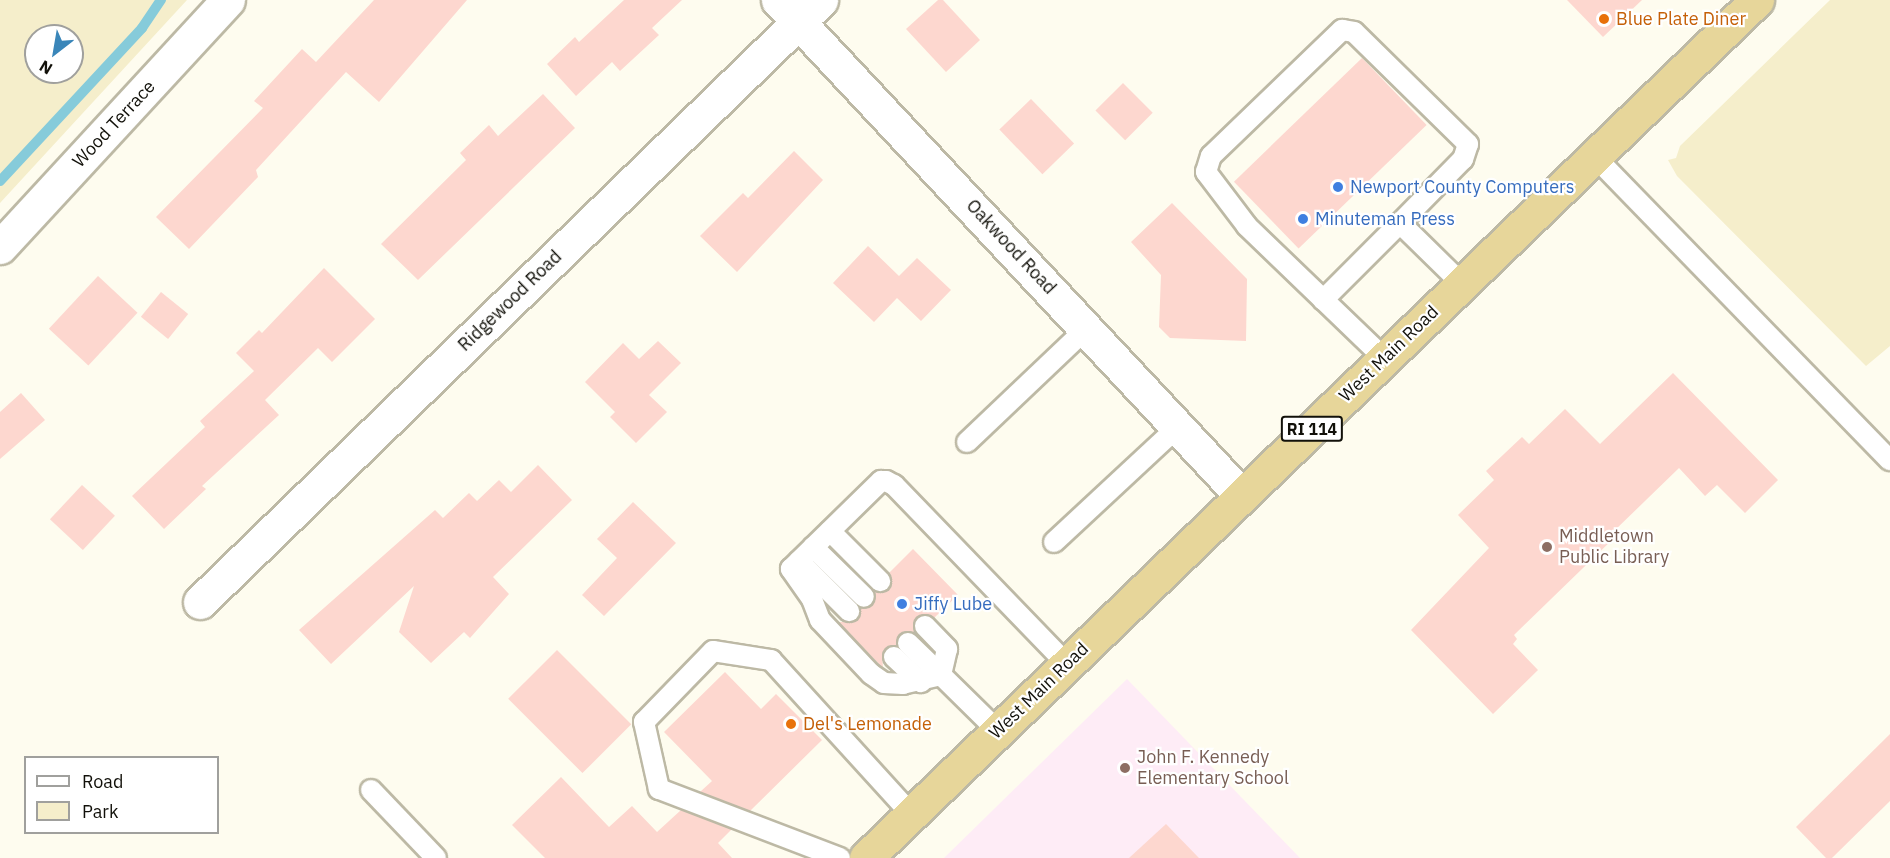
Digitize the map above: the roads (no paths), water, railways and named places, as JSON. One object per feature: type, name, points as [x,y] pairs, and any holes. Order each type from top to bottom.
[{"type":"highway","name":"West Main Road","points":[[866,858],[1757,0]]},
{"type":"street","name":"Wood Terrace","points":[[0,247],[228,0]]},
{"type":"street","name":"Oakwood Road","points":[[799,7],[1087,328],[1242,496]]},
{"type":"street","name":"Ridgewood Road","points":[[200,602],[799,7]]},
{"type":"lane","points":[[1323,300],[1463,159],[1468,144],[1354,32],[1342,30],[1211,156],[1206,172],[1247,226],[1323,300],[1385,359]]},
{"type":"lane","points":[[1595,157],[1890,460]]},
{"type":"lane","points":[[1400,223],[1462,284]]},
{"type":"lane","points":[[967,442],[1087,328]]},
{"type":"lane","points":[[1054,542],[1179,426]]},
{"type":"lane","points":[[941,675],[921,682],[885,683],[871,674],[820,620],[812,599],[791,569],[881,481],[894,484],[1067,664]]},
{"type":"lane","points":[[830,531],[880,581]]},
{"type":"lane","points":[[813,547],[864,597]]},
{"type":"lane","points":[[799,561],[849,611]]},
{"type":"lane","points":[[925,626],[947,649],[941,675]]},
{"type":"lane","points":[[908,643],[998,731]]},
{"type":"lane","points":[[840,858],[659,789],[644,722],[713,651],[771,660],[911,814]]},
{"type":"lane","points":[[894,657],[921,682]]},
{"type":"lane","points":[[371,790],[436,858]]},
{"type":"waterway","points":[[0,181],[142,28],[161,0]]},
{"type":"place","name":"Blue Plate Diner","points":[[1604,19]]},
{"type":"place","name":"Newport County Computers","points":[[1338,187]]},
{"type":"place","name":"Minuteman Press","points":[[1303,219]]},
{"type":"place","name":"Middletown Public Library","points":[[1547,547]]},
{"type":"place","name":"Jiffy Lube","points":[[902,604]]},
{"type":"place","name":"Del's Lemonade","points":[[791,724]]},
{"type":"place","name":"John F. Kennedy Elementary School","points":[[1125,768]]}]
